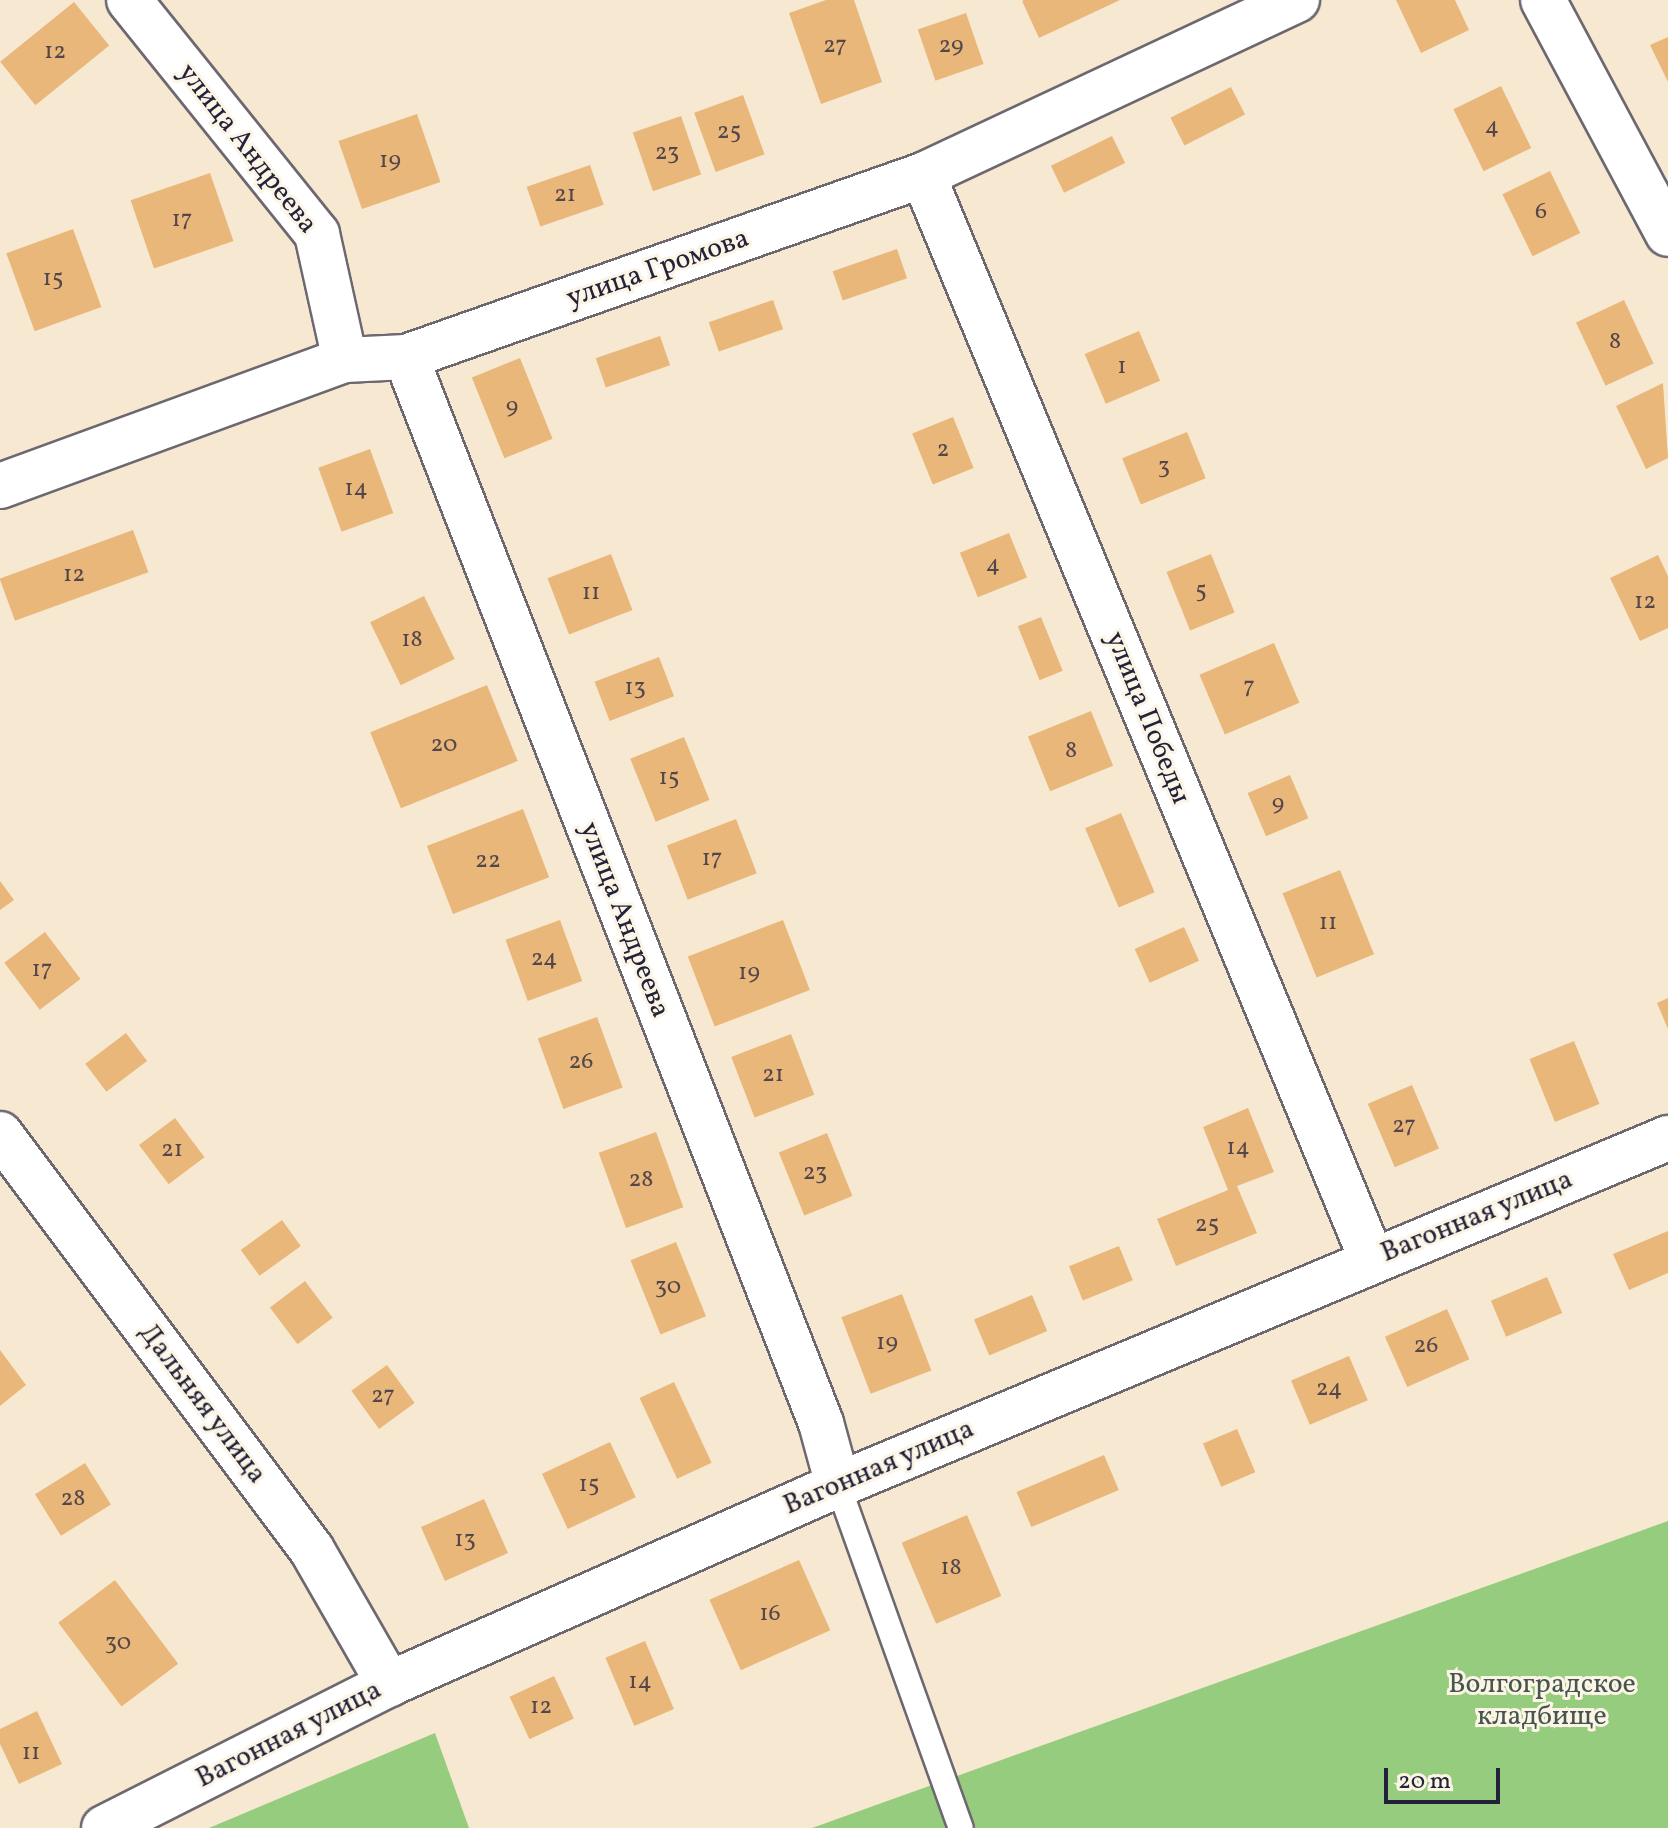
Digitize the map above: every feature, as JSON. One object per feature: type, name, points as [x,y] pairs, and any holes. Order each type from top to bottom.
[{"type":"street","name":"улица Андреева","points":[[129,0],[317,234],[345,360]]},
{"type":"street","name":"улица Громова","points":[[0,486],[345,360],[406,357],[923,175],[1297,0]]},
{"type":"street","points":[[1543,0],[1668,234]]},
{"type":"street","name":"улица Победы","points":[[923,175],[1372,1260]]},
{"type":"street","name":"улица Андреева","points":[[406,357],[821,1423],[838,1485]]},
{"type":"street","name":"Дальняя улица","points":[[0,1134],[312,1550],[389,1684]]},
{"type":"street","name":"Вагонная улица","points":[[104,1828],[389,1684],[838,1485],[1668,1138]]},
{"type":"lane","points":[[838,1485],[961,1828]]},
{"type":"green space","name":"Волгоградское кладбище","points":[[1668,1521],[1668,1828],[812,1828]]},
{"type":"green space","points":[[435,1733],[469,1828],[209,1828]]},
{"type":"building","points":[[826,0],[854,0],[882,82],[821,104],[789,13]]},
{"type":"building","points":[[1024,0],[1120,0],[1039,38],[1022,1]]},
{"type":"building","points":[[1396,0],[1455,0],[1469,30],[1421,53]]},
{"type":"building","points":[[74,2],[109,46],[35,105],[0,62]]},
{"type":"building","points":[[966,13],[984,64],[935,81],[918,30]]},
{"type":"building","points":[[1668,37],[1668,82],[1650,45]]},
{"type":"building","points":[[1501,86],[1531,148],[1484,171],[1453,109]]},
{"type":"building","points":[[1231,87],[1245,115],[1184,145],[1170,118]]},
{"type":"building","points":[[743,95],[765,154],[716,172],[694,113]]},
{"type":"building","points":[[417,114],[440,182],[362,209],[339,141]]},
{"type":"building","points":[[681,116],[701,175],[653,191],[633,133]]},
{"type":"building","points":[[1112,136],[1125,163],[1064,193],[1051,166]]},
{"type":"building","points":[[590,165],[604,205],[540,227],[527,187]]},
{"type":"building","points":[[1550,171],[1580,233],[1533,256],[1502,194]]},
{"type":"building","points":[[210,173],[233,241],[154,268],[131,200]]},
{"type":"building","points":[[73,229],[101,307],[35,331],[6,253]]},
{"type":"building","points":[[897,249],[907,278],[843,300],[833,271]]},
{"type":"building","points":[[773,300],[783,329],[719,351],[709,322]]},
{"type":"building","points":[[1624,300],[1654,363],[1606,386],[1576,322]]},
{"type":"building","points":[[1139,331],[1160,381],[1106,404],[1085,354]]},
{"type":"building","points":[[660,336],[670,365],[606,387],[596,358]]},
{"type":"building","points":[[520,358],[553,439],[504,458],[472,377]]},
{"type":"building","points":[[1663,383],[1668,458],[1646,469],[1616,406]]},
{"type":"building","points":[[953,417],[974,468],[933,484],[912,433]]},
{"type":"building","points":[[1187,432],[1206,478],[1141,505],[1122,458]]},
{"type":"building","points":[[370,449],[393,513],[342,532],[318,468]]},
{"type":"building","points":[[133,530],[148,572],[15,621],[0,578]]},
{"type":"building","points":[[1009,533],[1027,578],[978,597],[960,553]]},
{"type":"building","points":[[611,554],[633,610],[569,634],[548,578]]},
{"type":"building","points":[[1211,554],[1235,612],[1190,630],[1166,572]]},
{"type":"building","points":[[1658,555],[1668,576],[1668,628],[1640,641],[1610,578]]},
{"type":"building","points":[[424,596],[455,659],[401,685],[370,622]]},
{"type":"building","points":[[1041,617],[1063,671],[1040,680],[1018,626]]},
{"type":"building","points":[[1274,643],[1299,703],[1225,734],[1199,675]]},
{"type":"building","points":[[659,657],[674,696],[610,721],[595,682]]},
{"type":"building","points":[[487,685],[518,761],[401,808],[370,732]]},
{"type":"building","points":[[1091,711],[1113,766],[1050,791],[1028,736]]},
{"type":"building","points":[[684,737],[709,800],[656,822],[630,759]]},
{"type":"building","points":[[1290,775],[1308,818],[1266,836],[1248,793]]},
{"type":"building","points":[[523,809],[549,877],[453,914],[427,846]]},
{"type":"building","points":[[1121,813],[1155,892],[1119,907],[1085,828]]},
{"type":"building","points":[[736,819],[757,873],[688,900],[667,846]]},
{"type":"building","points":[[1340,870],[1374,954],[1317,978],[1283,893]]},
{"type":"building","points":[[0,881],[14,900],[0,910]]},
{"type":"building","points":[[560,920],[582,981],[528,1001],[505,940]]},
{"type":"building","points":[[783,920],[810,990],[715,1027],[688,957]]},
{"type":"building","points":[[1184,927],[1199,961],[1150,983],[1135,949]]},
{"type":"building","points":[[45,932],[81,979],[40,1010],[4,963]]},
{"type":"building","points":[[1668,998],[1668,1029],[1657,1003]]},
{"type":"building","points":[[597,1017],[623,1087],[563,1109],[538,1039]]},
{"type":"building","points":[[126,1033],[147,1061],[106,1092],[85,1064]]},
{"type":"building","points":[[791,1034],[814,1095],[755,1118],[731,1057]]},
{"type":"building","points":[[1574,1041],[1599,1104],[1555,1122],[1529,1059]]},
{"type":"building","points":[[1412,1085],[1439,1149],[1395,1167],[1368,1104]]},
{"type":"building","points":[[1248,1108],[1274,1172],[1237,1186],[1257,1233],[1176,1266],[1157,1219],[1228,1190],[1203,1127]]},
{"type":"building","points":[[175,1118],[204,1157],[169,1184],[139,1145]]},
{"type":"building","points":[[656,1132],[683,1207],[626,1228],[599,1153]]},
{"type":"building","points":[[827,1133],[852,1196],[804,1216],[779,1152]]},
{"type":"building","points":[[282,1220],[301,1246],[260,1276],[241,1250]]},
{"type":"building","points":[[1668,1231],[1668,1273],[1629,1290],[1613,1254]]},
{"type":"building","points":[[676,1242],[706,1316],[661,1335],[631,1260]]},
{"type":"building","points":[[1119,1246],[1133,1280],[1083,1301],[1069,1266]]},
{"type":"building","points":[[1547,1277],[1562,1313],[1506,1337],[1491,1301]]},
{"type":"building","points":[[305,1281],[333,1318],[298,1344],[270,1307]]},
{"type":"building","points":[[902,1294],[931,1371],[871,1394],[841,1317]]},
{"type":"building","points":[[1032,1295],[1047,1331],[989,1356],[974,1320]]},
{"type":"building","points":[[1447,1309],[1469,1359],[1407,1387],[1385,1337]]},
{"type":"building","points":[[0,1350],[26,1385],[0,1406]]},
{"type":"building","points":[[1349,1356],[1368,1400],[1310,1425],[1291,1381]]},
{"type":"building","points":[[387,1365],[415,1403],[379,1429],[351,1391]]},
{"type":"building","points":[[674,1382],[712,1463],[677,1479],[640,1398]]},
{"type":"building","points":[[1237,1429],[1255,1472],[1221,1487],[1203,1443]]},
{"type":"building","points":[[610,1442],[636,1497],[568,1529],[542,1474]]},
{"type":"building","points":[[1104,1455],[1119,1490],[1031,1527],[1017,1492]]},
{"type":"building","points":[[85,1463],[111,1505],[61,1536],[35,1494]]},
{"type":"building","points":[[484,1499],[508,1553],[445,1581],[421,1527]]},
{"type":"building","points":[[967,1515],[1001,1596],[936,1624],[902,1543]]},
{"type":"building","points":[[799,1560],[830,1630],[741,1670],[709,1600]]},
{"type":"building","points":[[115,1580],[178,1664],[121,1707],[58,1623]]},
{"type":"building","points":[[645,1641],[674,1709],[634,1726],[605,1658]]},
{"type":"building","points":[[554,1676],[574,1719],[529,1739],[510,1697]]},
{"type":"building","points":[[37,1711],[62,1764],[19,1784],[0,1744],[0,1729]]}]
